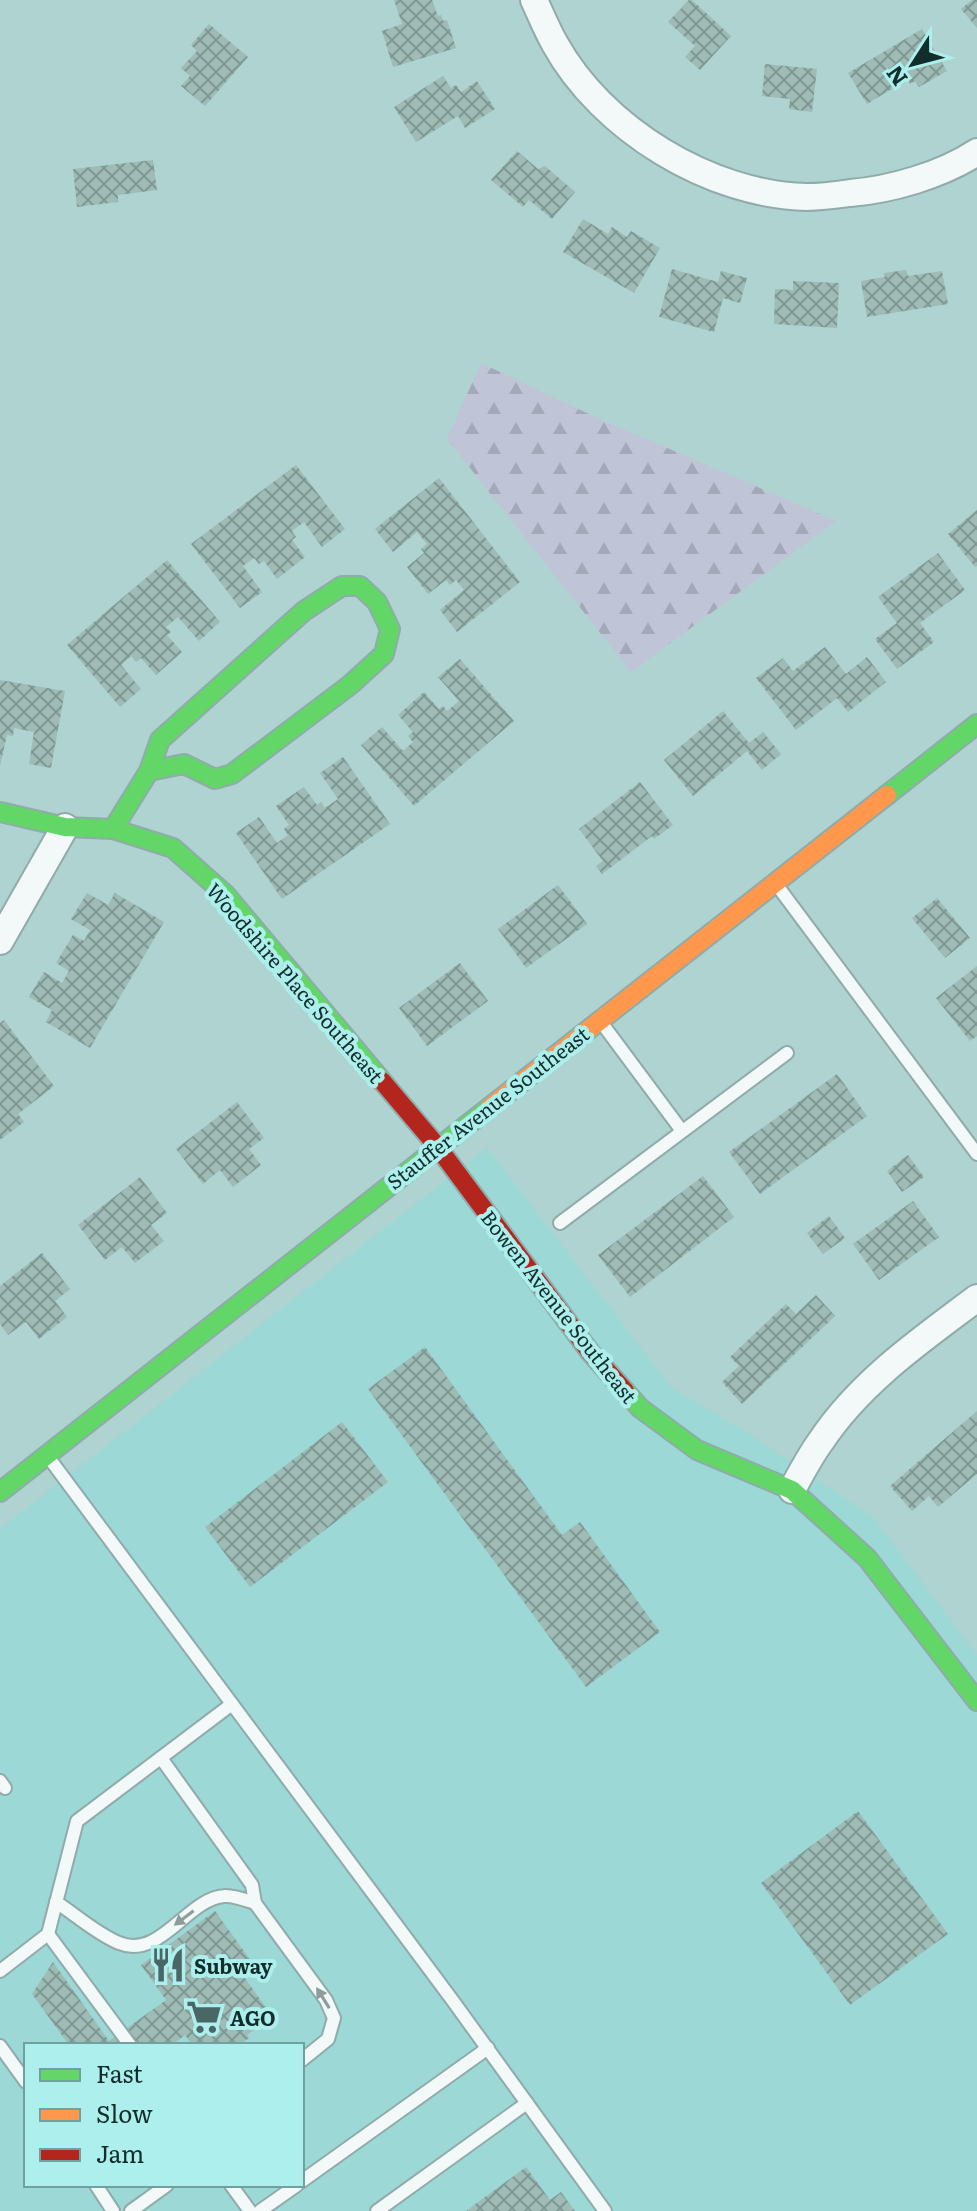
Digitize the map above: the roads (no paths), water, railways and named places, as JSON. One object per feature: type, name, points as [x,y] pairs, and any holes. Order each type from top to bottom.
[{"type":"street","points":[[534,0],[556,47],[592,95],[626,127],[693,170],[745,188],[809,197],[880,191],[957,164],[977,152]]},
{"type":"street","points":[[113,829],[149,771],[160,740],[304,611],[342,586],[360,586],[377,602],[390,629],[384,654],[350,685],[232,774],[215,779],[184,764],[149,771]]},
{"type":"street","name":"Stauffer Avenue Southeast","points":[[0,1492],[977,724]]},
{"type":"street","name":"Woodshire Place Southeast","points":[[0,812],[65,827],[113,829],[173,848],[226,895],[437,1146]]},
{"type":"street","points":[[0,941],[65,827]]},
{"type":"street","name":"Bowen Avenue Southeast","points":[[437,1146],[590,1352],[640,1408],[697,1450],[792,1490],[867,1558],[977,1701]]},
{"type":"street","points":[[792,1490],[822,1439],[848,1407],[894,1361],[977,1298]]},
{"type":"lane","points":[[774,881],[977,1154]]},
{"type":"lane","points":[[599,1019],[682,1131]]},
{"type":"lane","points":[[560,1223],[787,1053]]},
{"type":"lane","points":[[47,1455],[488,2048],[605,2211]]},
{"type":"lane","points":[[0,1971],[48,1934],[77,1821],[232,1704]]},
{"type":"lane","points":[[161,1758],[252,1885],[255,1903],[326,2000],[334,2018],[328,2039],[304,2058]]},
{"type":"lane","points":[[56,1902],[120,1944],[136,1947],[152,1941],[214,1899],[224,1896],[255,1903]]},
{"type":"lane","points":[[48,1934],[129,2043]]},
{"type":"lane","points":[[0,2046],[24,2079]]},
{"type":"lane","points":[[304,2180],[488,2048]]},
{"type":"lane","points":[[377,2211],[527,2103]]},
{"type":"lane","points":[[97,2187],[113,2211]]},
{"type":"lane","points":[[131,2211],[164,2187]]},
{"type":"lane","points":[[232,2187],[250,2211]]},
{"type":"lane","points":[[260,2211],[294,2187]]},
{"type":"place","name":"Subway","points":[[168,1965]]},
{"type":"place","name":"AGO","points":[[204,2017]]}]
